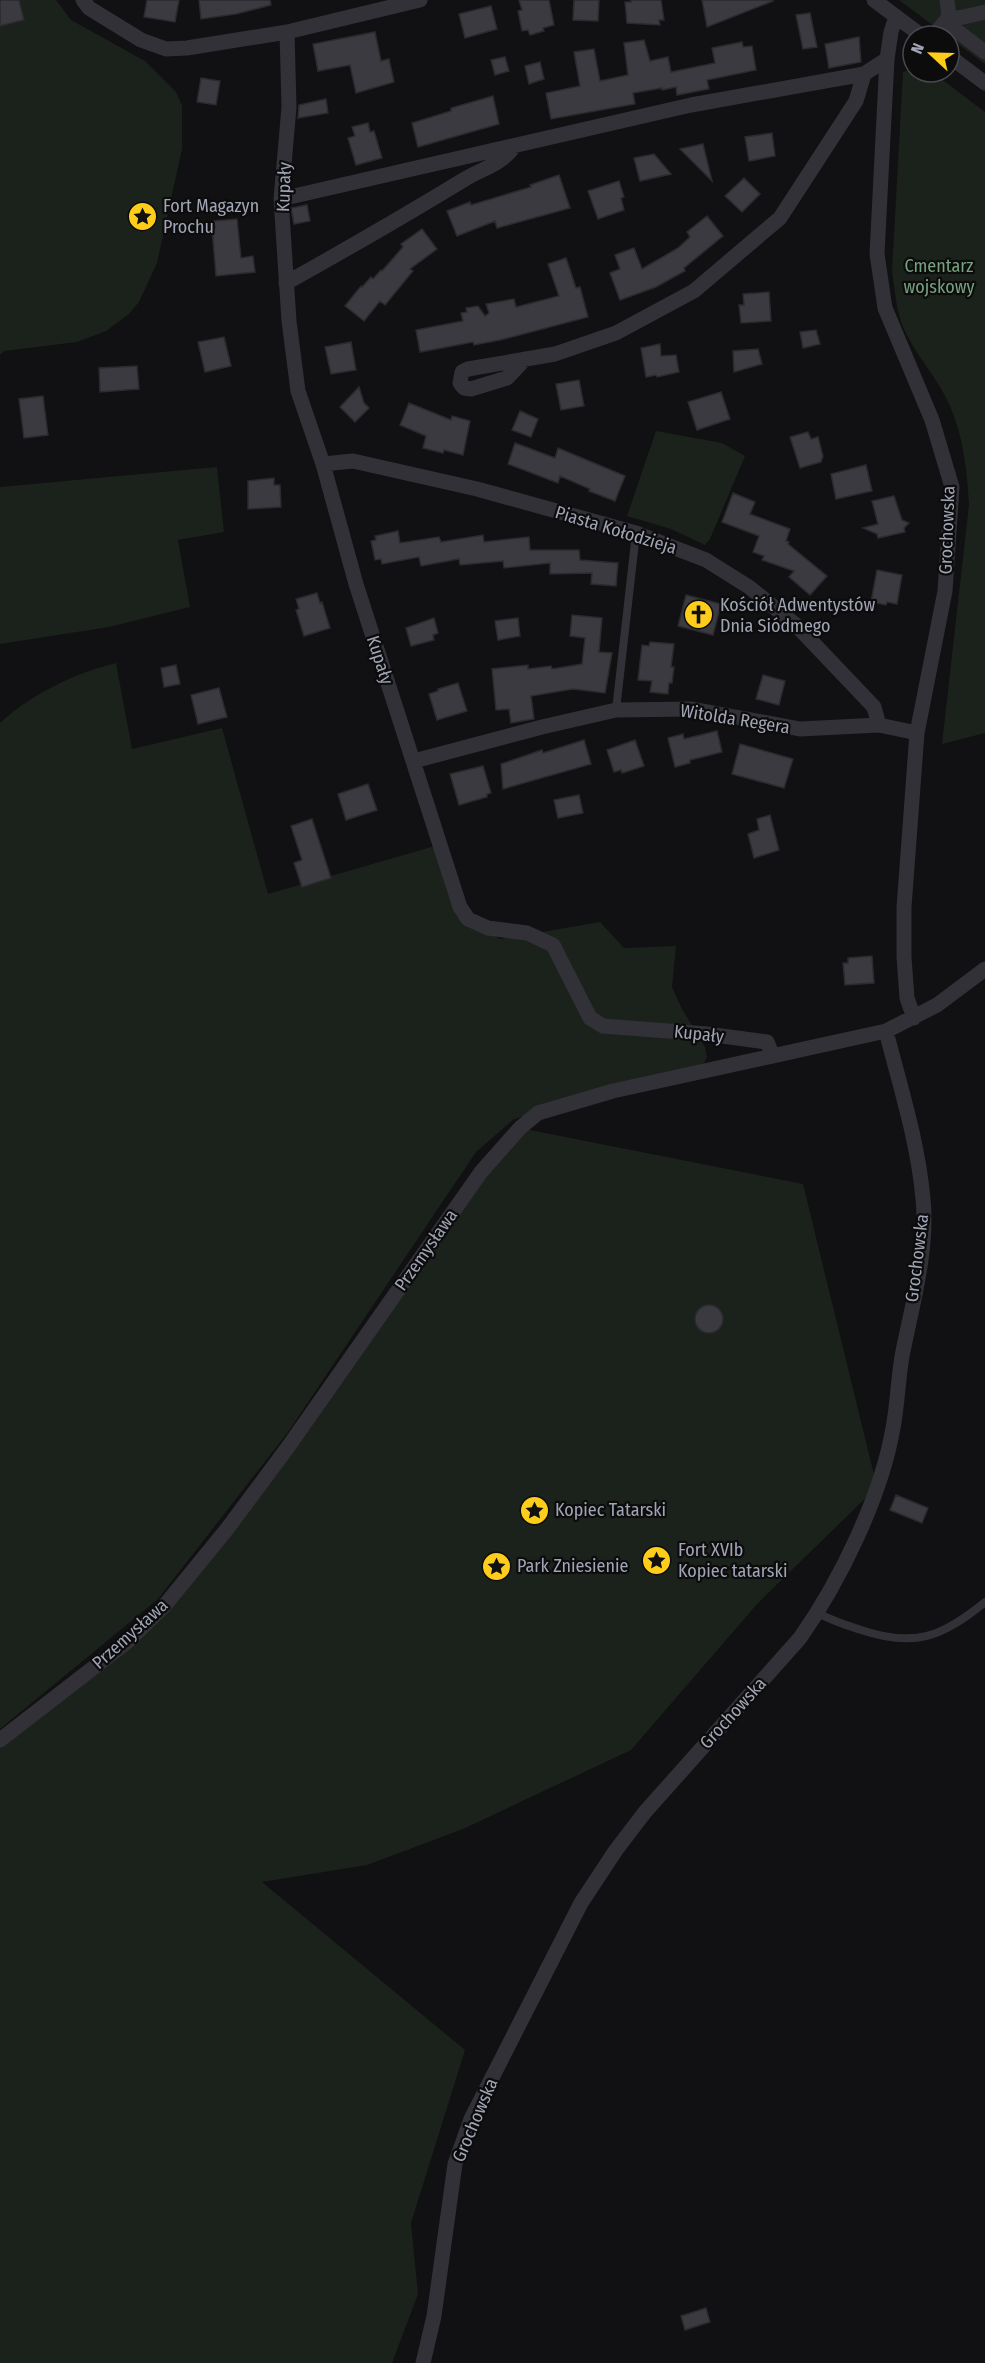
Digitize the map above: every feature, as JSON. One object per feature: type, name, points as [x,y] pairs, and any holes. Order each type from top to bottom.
[{"type":"street","points":[[83,0],[89,8],[141,40],[166,49],[187,48],[287,32],[420,0]]},
{"type":"street","points":[[874,0],[891,9],[908,24]]},
{"type":"street","points":[[943,24],[947,19],[947,0]]},
{"type":"street","name":"Grochowska","points":[[891,9],[891,32],[886,59],[877,254],[885,308],[932,420],[952,488],[945,591],[918,733],[904,907],[907,998],[914,1018]]},
{"type":"street","points":[[947,19],[985,12]]},
{"type":"street","points":[[947,19],[985,52]]},
{"type":"street","name":"Kupały","points":[[287,32],[289,107],[281,199],[289,321],[298,391],[323,464],[356,584],[460,907],[468,919],[488,928],[527,933],[553,945],[590,1018],[603,1026],[707,1034],[767,1042],[773,1056]]},
{"type":"street","points":[[281,199],[691,105],[864,74],[886,59]]},
{"type":"street","points":[[961,65],[985,83]]},
{"type":"street","points":[[525,359],[555,354],[616,333],[694,291],[780,218],[856,101],[864,74]]},
{"type":"street","points":[[286,283],[505,159],[513,147]]},
{"type":"street","name":"Piasta Kołodzieja","points":[[323,464],[353,461],[477,489],[636,533],[706,560],[749,588],[796,625],[874,706],[879,725]]},
{"type":"street","name":"Witolda Regera","points":[[414,761],[616,710],[692,709],[800,729],[879,725],[918,733]]},
{"type":"street","name":"Przemysława","points":[[0,1740],[128,1641],[165,1605],[227,1529],[288,1448],[481,1172],[519,1128],[538,1113],[613,1091],[886,1031],[937,1005],[985,969]]},
{"type":"street","name":"Grochowska","points":[[423,2363],[434,2316],[454,2164],[471,2119],[581,1903],[616,1850],[645,1812],[800,1638],[818,1613],[855,1539],[877,1487],[893,1429],[901,1360],[916,1285],[924,1229],[924,1200],[919,1167],[886,1031]]},
{"type":"lane","points":[[616,710],[636,533]]},
{"type":"lane","points":[[818,1613],[832,1621],[871,1633],[909,1640],[938,1633],[985,1602]]},
{"type":"green space","points":[[0,0],[56,0],[71,20],[145,61],[176,92],[182,106],[182,149],[157,263],[139,302],[129,314],[106,331],[77,342],[4,351],[0,355]]},
{"type":"green space","points":[[899,0],[985,0],[985,64],[961,46],[961,24],[931,24]]},
{"type":"green space","name":"Cmentarz wojskowy","points":[[902,84],[948,84],[985,112],[985,733],[942,744],[969,505],[967,480],[964,455],[955,418],[945,396],[903,327],[897,307],[892,272]]},
{"type":"green space","points":[[656,431],[722,443],[745,456],[710,539],[705,545],[671,529],[627,516]]},
{"type":"green space","points":[[217,467],[224,532],[178,540],[190,607],[109,627],[0,644],[0,487]]},
{"type":"green space","points":[[116,663],[132,749],[222,728],[268,894],[435,846],[447,892],[457,917],[500,939],[600,922],[624,948],[676,946],[672,987],[682,1009],[705,1047],[707,1057],[703,1065],[514,1119],[476,1152],[288,1432],[158,1599],[0,1729],[0,723],[26,703],[54,686]]},
{"type":"green space","name":"Park Zniesienie","points":[[520,1128],[803,1184],[877,1487],[758,1603],[631,1750],[463,1829],[367,1865],[262,1882],[465,2050],[411,2223],[418,2294],[392,2363],[0,2363],[0,1739],[165,1605]]},
{"type":"building","points":[[0,0],[19,0],[24,20],[0,26]]},
{"type":"building","points":[[147,0],[179,0],[175,22],[144,17]]},
{"type":"building","points":[[199,0],[270,0],[271,5],[236,14],[201,19]]},
{"type":"building","points":[[519,0],[549,0],[554,25],[530,35],[528,30],[522,31],[518,11],[522,10]]},
{"type":"building","points":[[574,0],[599,0],[598,21],[573,20]]},
{"type":"building","points":[[631,0],[661,0],[664,20],[659,20],[660,25],[627,23],[625,2],[631,2]]},
{"type":"building","points":[[702,0],[773,0],[773,1],[707,27]]},
{"type":"building","points":[[491,6],[497,29],[465,38],[459,14]]},
{"type":"building","points":[[810,13],[817,47],[803,49],[796,15]]},
{"type":"building","points":[[375,32],[381,61],[389,59],[394,82],[356,93],[350,65],[318,71],[313,44]]},
{"type":"building","points":[[859,37],[861,62],[829,68],[825,44]]},
{"type":"building","points":[[644,40],[650,61],[668,57],[671,72],[715,63],[712,48],[742,42],[743,47],[752,46],[756,70],[707,80],[709,89],[677,95],[676,87],[633,93],[635,104],[551,119],[546,93],[580,86],[574,52],[594,49],[600,81],[628,75],[624,43]]},
{"type":"building","points":[[505,57],[509,71],[495,75],[491,60]]},
{"type":"building","points":[[540,62],[544,79],[529,84],[525,66]]},
{"type":"building","points":[[201,78],[220,81],[216,105],[197,102]]},
{"type":"building","points":[[493,96],[499,124],[418,147],[412,123],[451,111],[451,108]]},
{"type":"building","points":[[326,99],[328,113],[298,118],[299,105]]},
{"type":"building","points":[[368,123],[370,132],[374,131],[382,158],[356,165],[348,138],[355,136],[352,127]]},
{"type":"building","points":[[772,133],[775,156],[749,161],[745,137]]},
{"type":"building","points":[[703,144],[712,181],[680,149]]},
{"type":"building","points":[[654,154],[671,174],[640,181],[634,158]]},
{"type":"building","points":[[559,175],[570,208],[497,228],[495,221],[457,236],[447,211],[470,202],[471,205],[531,187],[530,185]]},
{"type":"building","points":[[744,178],[760,194],[742,212],[725,196]]},
{"type":"building","points":[[619,181],[624,197],[621,198],[624,210],[598,219],[588,191]]},
{"type":"building","points":[[307,205],[310,221],[294,224],[291,208]]},
{"type":"building","points":[[707,216],[723,236],[684,268],[685,271],[656,287],[620,300],[610,273],[620,269],[615,255],[634,248],[642,269],[678,248],[690,237],[687,232]]},
{"type":"building","points":[[237,219],[241,258],[253,256],[255,272],[216,276],[212,228],[215,228],[214,221]]},
{"type":"building","points":[[422,229],[437,249],[410,269],[413,271],[385,305],[380,301],[364,321],[345,306],[361,286],[382,271],[403,247],[401,244]]},
{"type":"building","points":[[566,258],[576,288],[580,287],[588,317],[500,340],[474,345],[473,342],[420,352],[416,330],[463,321],[461,313],[467,312],[466,308],[478,306],[485,316],[489,313],[486,304],[514,299],[516,307],[559,296],[548,264]]},
{"type":"building","points":[[769,292],[771,321],[741,323],[739,305],[744,305],[743,294]]},
{"type":"building","points":[[816,330],[820,344],[803,348],[800,332]]},
{"type":"building","points":[[224,337],[231,366],[205,372],[198,342]]},
{"type":"building","points":[[351,342],[356,370],[331,374],[325,347]]},
{"type":"building","points":[[660,344],[661,356],[676,355],[679,372],[646,377],[641,348]]},
{"type":"building","points":[[758,349],[762,364],[734,372],[733,351]]},
{"type":"building","points":[[137,366],[139,389],[100,392],[99,368]]},
{"type":"building","points":[[579,380],[584,406],[561,410],[556,384]]},
{"type":"building","points":[[359,387],[364,403],[369,408],[355,422],[340,407]]},
{"type":"building","points":[[721,392],[730,419],[697,430],[688,402]]},
{"type":"building","points":[[43,396],[48,435],[24,438],[19,399]]},
{"type":"building","points":[[409,403],[451,420],[452,416],[470,421],[463,455],[423,448],[426,436],[400,425]]},
{"type":"building","points":[[520,411],[538,419],[531,437],[512,430]]},
{"type":"building","points":[[808,432],[811,439],[818,437],[823,456],[821,462],[800,468],[790,437]]},
{"type":"building","points":[[515,443],[555,458],[558,448],[625,476],[615,501],[560,476],[558,483],[508,464]]},
{"type":"building","points":[[866,465],[872,491],[836,499],[831,474]]},
{"type":"building","points":[[274,478],[274,485],[280,485],[281,507],[248,509],[248,481]]},
{"type":"building","points":[[733,493],[755,502],[750,514],[790,529],[786,541],[789,542],[788,544],[827,576],[810,595],[789,577],[794,571],[762,560],[764,556],[753,552],[759,536],[722,522]]},
{"type":"building","points":[[894,496],[902,520],[909,523],[904,528],[905,532],[878,538],[877,534],[863,528],[878,524],[872,501]]},
{"type":"building","points":[[398,531],[400,543],[439,537],[441,542],[483,535],[484,542],[529,537],[530,550],[579,550],[580,560],[618,563],[616,586],[591,584],[592,573],[550,574],[550,563],[504,568],[503,561],[460,565],[459,559],[421,566],[419,557],[382,564],[381,559],[375,560],[371,541],[376,540],[375,536]]},
{"type":"building","points":[[877,570],[902,575],[897,604],[887,602],[886,605],[871,602]]},
{"type":"building","points":[[317,593],[330,628],[304,636],[296,610],[299,609],[296,599]]},
{"type":"building","name":"Kościół Adwentystów Dnia Siódmego","points":[[686,595],[721,604],[713,635],[678,626]]},
{"type":"building","points":[[572,615],[602,618],[599,652],[612,653],[605,693],[573,689],[531,696],[534,719],[511,723],[509,709],[496,710],[492,669],[528,665],[528,669],[551,666],[552,669],[582,664],[585,638],[570,636]]},
{"type":"building","points":[[434,618],[438,633],[433,635],[434,640],[411,646],[406,628]]},
{"type":"building","points":[[518,618],[520,636],[498,640],[495,621]]},
{"type":"building","points":[[650,642],[674,644],[671,667],[674,667],[668,694],[650,692],[652,681],[638,680],[642,645],[649,646]]},
{"type":"building","points":[[176,665],[180,684],[164,687],[161,668]]},
{"type":"building","points":[[763,675],[785,681],[779,705],[756,699]]},
{"type":"building","points":[[458,683],[467,711],[437,720],[429,694]]},
{"type":"building","points":[[219,688],[227,717],[198,724],[191,695]]},
{"type":"building","points":[[717,731],[722,752],[690,760],[690,763],[675,767],[668,738],[683,734],[684,739]]},
{"type":"building","points":[[584,740],[591,764],[503,789],[501,764],[542,750],[543,753]]},
{"type":"building","points":[[635,740],[644,766],[622,773],[621,770],[614,772],[607,750]]},
{"type":"building","points":[[740,744],[793,759],[784,788],[732,774]]},
{"type":"building","points":[[483,766],[491,793],[487,794],[487,797],[459,805],[450,774]]},
{"type":"building","points":[[368,784],[377,810],[346,820],[338,794]]},
{"type":"building","points":[[579,795],[583,813],[558,818],[554,800]]},
{"type":"building","points":[[770,815],[779,850],[754,858],[748,834],[759,830],[757,819]]},
{"type":"building","points":[[312,819],[331,878],[302,887],[294,863],[302,860],[291,826]]},
{"type":"building","points":[[872,956],[874,983],[845,985],[843,963],[848,963],[848,958]]},
{"type":"building","points":[[709,1305],[719,1309],[723,1319],[719,1329],[709,1333],[699,1329],[695,1319],[699,1309]]},
{"type":"building","points":[[896,1495],[928,1508],[922,1523],[890,1510]]},
{"type":"building","points":[[706,2308],[710,2322],[685,2330],[681,2316]]},
{"type":"place","name":"Fort Magazyn Prochu","points":[[142,216]]},
{"type":"place","name":"Kościół Adwentystów Dnia Siódmego","points":[[699,615]]},
{"type":"place","name":"Kopiec Tatarski","points":[[534,1510]]},
{"type":"place","name":"Fort XVIb Kopiec tatarski","points":[[657,1560]]},
{"type":"place","name":"Park Zniesienie","points":[[496,1566]]}]
